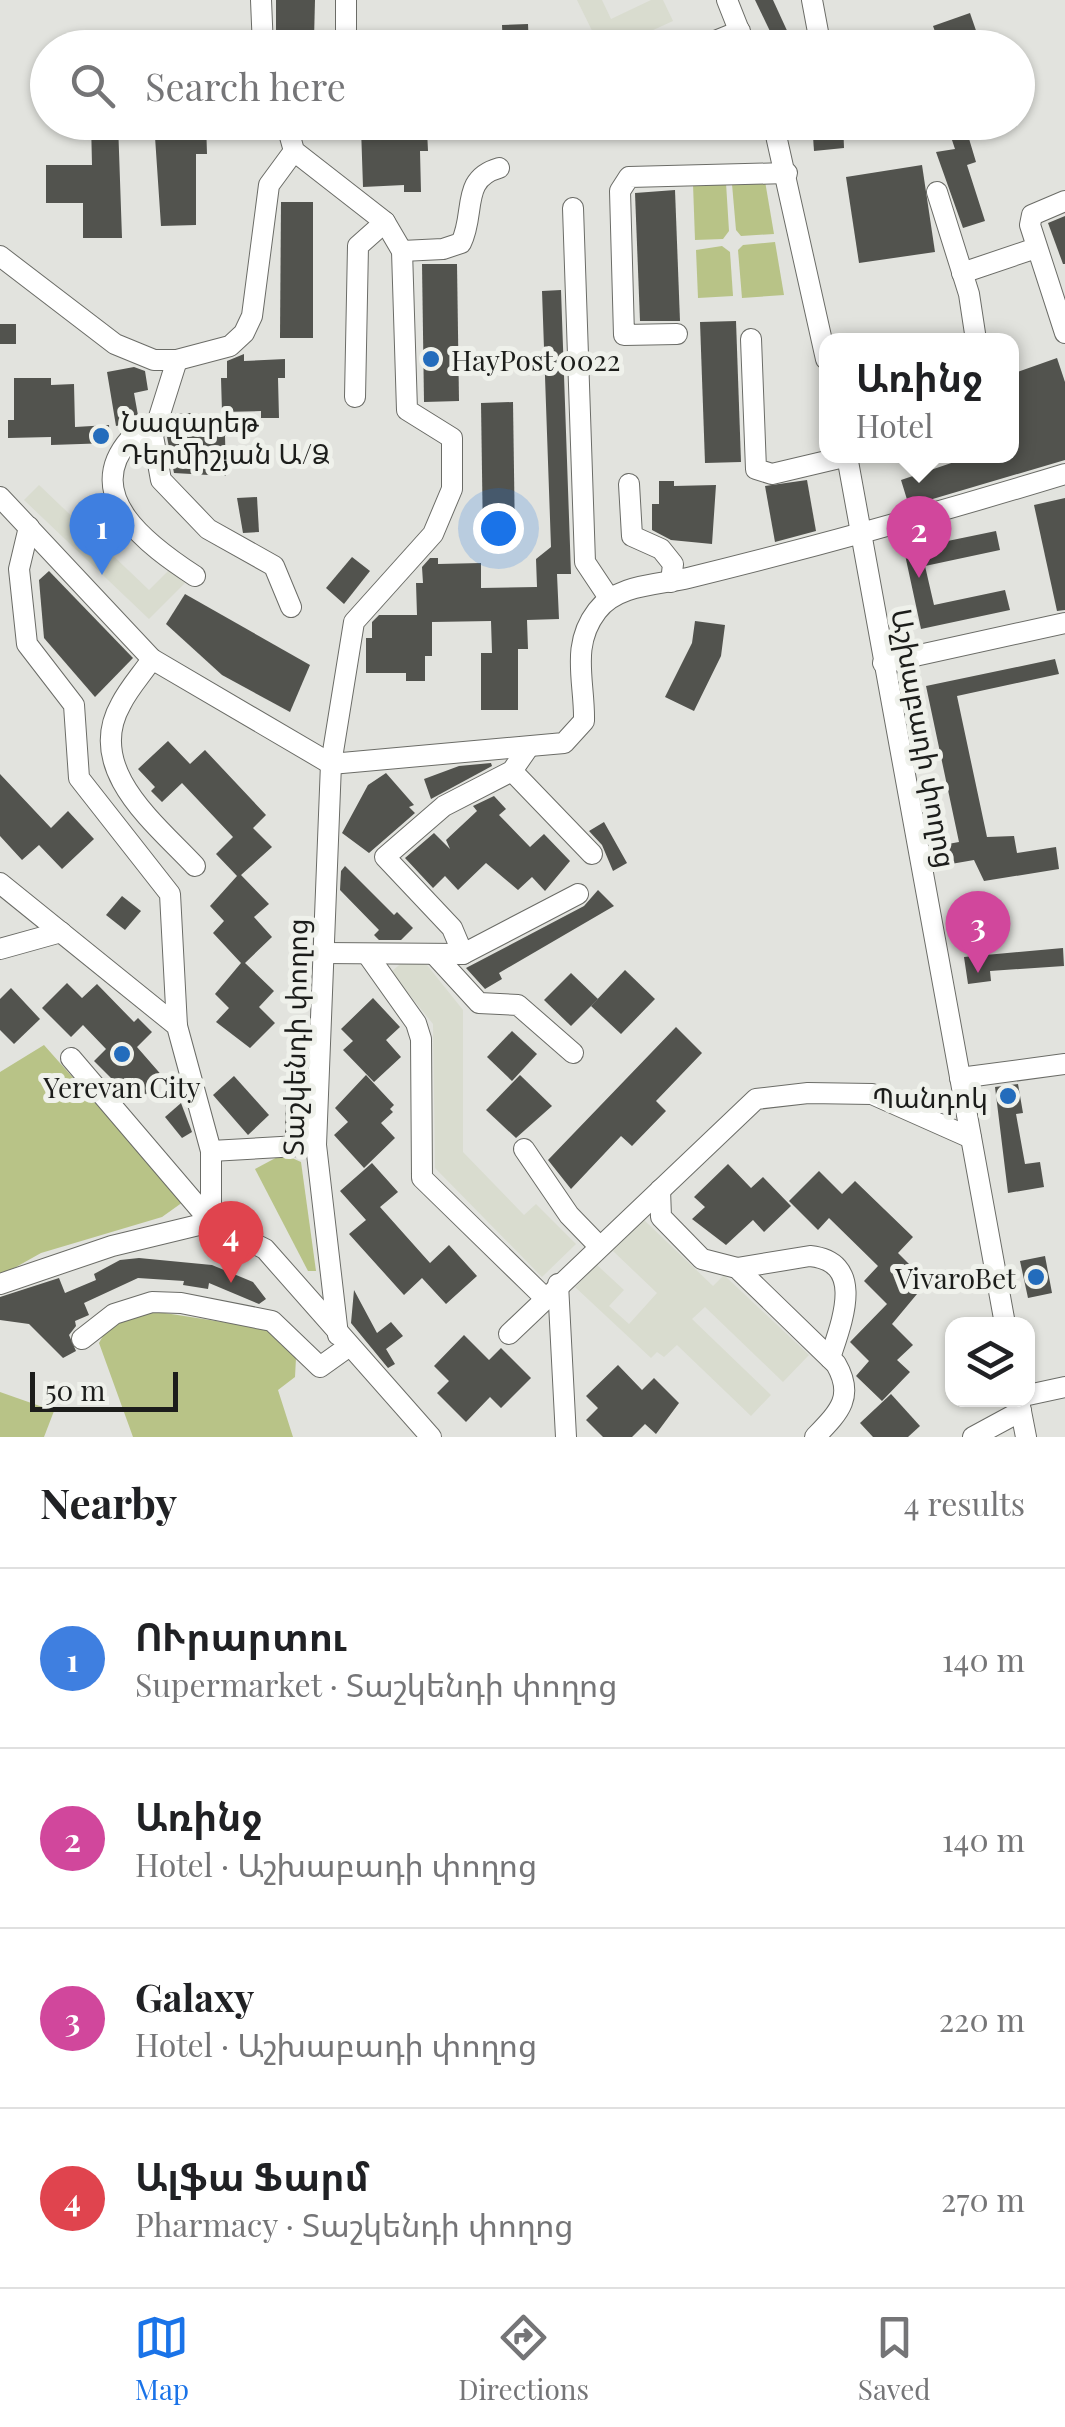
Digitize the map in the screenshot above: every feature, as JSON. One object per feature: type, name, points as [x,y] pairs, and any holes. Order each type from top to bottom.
[{"type":"street","points":[[261,0],[262,30]]},
{"type":"street","points":[[346,0],[346,30]]},
{"type":"street","points":[[727,0],[739,30]]},
{"type":"street","points":[[812,0],[817,30]]},
{"type":"street","points":[[0,256],[133,354],[177,360],[230,346],[244,333],[252,316],[269,185],[294,151],[291,140]]},
{"type":"street","points":[[780,140],[821,333]]},
{"type":"street","name":"Տաշկենդի փողոց","points":[[294,151],[385,222],[402,251],[407,410],[452,438],[452,489],[433,534],[354,622],[331,764],[316,1145],[343,1341]]},
{"type":"street","points":[[402,251],[443,249],[461,243],[470,225],[472,185],[480,174],[498,168]]},
{"type":"street","points":[[677,334],[624,335],[620,191],[629,176],[787,173]]},
{"type":"street","points":[[937,192],[962,273],[975,333]]},
{"type":"street","points":[[1065,200],[1038,210],[1030,225],[1065,333]]},
{"type":"street","points":[[573,208],[586,562],[609,598]]},
{"type":"street","points":[[356,397],[358,246],[385,222]]},
{"type":"street","points":[[962,273],[1036,248]]},
{"type":"street","points":[[751,339],[756,469],[772,474],[819,463]]},
{"type":"street","points":[[177,360],[153,436],[161,480],[208,529],[274,566],[291,607]]},
{"type":"street","points":[[153,436],[130,438],[120,450],[112,489],[118,506],[144,538],[195,576]]},
{"type":"street","name":"Աշխաբադի փողոց","points":[[849,463],[1004,1317]]},
{"type":"street","points":[[0,498],[152,660],[331,764],[564,744],[584,721],[580,646],[588,624],[609,598],[864,534],[1065,474]]},
{"type":"street","points":[[629,484],[632,536],[661,549],[673,564],[671,582]]},
{"type":"street","points":[[29,527],[20,569],[27,644],[74,705],[79,778],[170,894],[177,1026],[211,1152],[211,1222]]},
{"type":"street","points":[[883,663],[1065,622]]},
{"type":"street","points":[[152,660],[118,707],[112,742],[116,776],[195,866]]},
{"type":"street","points":[[464,954],[452,928],[384,857],[444,806],[512,771],[528,748]]},
{"type":"street","points":[[512,771],[592,854]]},
{"type":"street","points":[[0,883],[177,1026]]},
{"type":"street","points":[[322,952],[464,954],[578,894]]},
{"type":"street","points":[[0,949],[61,932]]},
{"type":"street","points":[[368,954],[416,1023],[421,1038],[422,1178],[551,1290],[566,1437]]},
{"type":"street","points":[[434,954],[480,1003],[518,1005],[573,1054]]},
{"type":"street","points":[[71,1058],[211,1222],[265,1250],[431,1437]]},
{"type":"street","points":[[960,1078],[1065,1064]]},
{"type":"street","points":[[508,1334],[756,1099],[808,1092],[872,1094],[971,1138]]},
{"type":"street","points":[[211,1152],[316,1145]]},
{"type":"street","points":[[524,1149],[569,1215],[599,1246]]},
{"type":"street","points":[[660,1190],[661,1217],[702,1260],[737,1268],[822,1257],[841,1272],[847,1295],[830,1358]]},
{"type":"street","points":[[0,1284],[95,1252],[211,1222]]},
{"type":"street","points":[[737,1268],[830,1358],[847,1383],[844,1405],[815,1437]]},
{"type":"street","points":[[82,1339],[114,1314],[152,1302],[217,1308],[272,1321],[320,1367],[343,1341]]},
{"type":"street","points":[[1035,1398],[1065,1387]]},
{"type":"street","points":[[973,1437],[1016,1407]]},
{"type":"street","points":[[1023,1407],[1026,1437]]},
{"type":"shaded area","points":[[577,0],[602,0],[611,19],[651,0],[663,0],[673,21],[653,30],[592,30]]},
{"type":"shaded area","points":[[39,485],[149,590],[171,568],[186,582],[149,619],[24,500]]},
{"type":"shaded area","points":[[405,960],[427,965],[463,1010],[463,1152],[524,1215],[536,1204],[576,1244],[542,1277],[435,1168],[433,1024],[391,972]]},
{"type":"shaded area","points":[[643,1219],[713,1286],[724,1275],[809,1355],[783,1382],[705,1307],[692,1319],[771,1395],[751,1416],[677,1345],[664,1357],[657,1352],[651,1358],[575,1287],[597,1265],[624,1290],[609,1306],[629,1324],[657,1293],[613,1251]]},
{"type":"green space","points":[[765,181],[774,234],[741,236],[736,230],[732,184]]},
{"type":"green space","points":[[726,183],[729,231],[723,239],[695,240],[693,184]]},
{"type":"green space","points":[[775,242],[784,295],[742,298],[738,250],[743,245]]},
{"type":"green space","points":[[722,246],[730,252],[733,296],[698,298],[696,250]]},
{"type":"green space","points":[[44,1045],[183,1202],[162,1217],[41,1253],[0,1276],[0,1072]]},
{"type":"green space","points":[[283,1154],[301,1162],[316,1271],[308,1271],[255,1169]]},
{"type":"green space","points":[[152,1311],[268,1329],[296,1358],[295,1377],[278,1390],[293,1437],[133,1437],[99,1343],[115,1324]]},
{"type":"green space","points":[[0,1392],[54,1411],[44,1437],[0,1437]]},
{"type":"building","points":[[276,0],[315,0],[314,30],[276,30]]},
{"type":"building","points":[[755,0],[773,0],[787,30],[769,30]]},
{"type":"building","points":[[970,13],[976,30],[934,30],[933,26]]},
{"type":"building","points":[[528,24],[528,30],[502,30],[502,25]]},
{"type":"building","points":[[91,140],[119,140],[122,238],[83,238],[83,203],[46,203],[46,165],[92,165]]},
{"type":"building","points":[[155,140],[207,140],[207,154],[196,154],[196,225],[161,226]]},
{"type":"building","points":[[361,140],[427,140],[428,151],[420,151],[421,192],[404,192],[404,185],[363,187]]},
{"type":"building","points":[[813,140],[844,140],[844,148],[814,151]]},
{"type":"building","points":[[952,140],[969,140],[976,162],[967,165],[985,221],[963,228],[936,152],[955,149]]},
{"type":"building","points":[[922,165],[935,252],[859,263],[846,177]]},
{"type":"building","points":[[675,190],[680,321],[640,321],[635,193]]},
{"type":"building","points":[[281,202],[313,202],[313,338],[280,338]]},
{"type":"building","points":[[1065,216],[1065,264],[1063,264],[1048,223]]},
{"type":"building","points":[[422,264],[457,264],[459,401],[424,402]]},
{"type":"building","points":[[561,290],[571,574],[557,574],[559,619],[527,620],[528,649],[518,649],[518,710],[481,710],[481,653],[492,653],[491,621],[432,622],[432,656],[425,656],[425,681],[406,681],[406,673],[366,673],[366,638],[372,638],[372,622],[379,615],[417,615],[416,583],[423,583],[422,567],[430,558],[438,558],[438,564],[481,563],[481,588],[537,587],[536,559],[551,547],[542,291]]},
{"type":"building","points":[[736,321],[741,462],[705,463],[700,322]]},
{"type":"building","points":[[0,324],[16,324],[16,344],[0,344]]},
{"type":"building","points":[[244,354],[244,361],[285,359],[285,378],[278,378],[279,418],[261,418],[261,411],[222,412],[221,378],[227,378],[227,361]]},
{"type":"building","points":[[1057,358],[1065,382],[1065,460],[909,506],[901,480],[951,463],[1019,463],[1019,372]]},
{"type":"building","points":[[134,367],[145,371],[148,390],[134,393],[139,421],[116,426],[107,372]]},
{"type":"building","points":[[14,378],[51,378],[51,385],[74,384],[75,427],[109,425],[110,443],[51,445],[51,437],[8,438],[8,420],[14,420]]},
{"type":"building","points":[[513,402],[515,539],[483,539],[481,403]]},
{"type":"building","points":[[175,413],[191,413],[191,419],[230,418],[231,435],[225,436],[226,476],[174,473],[167,437],[174,437]]},
{"type":"building","points":[[807,480],[816,531],[775,542],[765,486]]},
{"type":"building","points":[[659,481],[674,481],[674,486],[716,485],[712,544],[671,540],[652,530],[652,504],[659,504]]},
{"type":"building","points":[[257,497],[259,532],[243,533],[237,498]]},
{"type":"building","points":[[1065,498],[1065,610],[1057,611],[1034,505]]},
{"type":"building","points":[[996,531],[1000,550],[925,566],[934,605],[1005,590],[1010,610],[921,629],[904,550]]},
{"type":"building","points":[[352,557],[370,571],[344,604],[326,588]]},
{"type":"building","points":[[49,571],[133,658],[95,697],[44,638],[39,580]]},
{"type":"building","points":[[185,594],[310,665],[290,712],[222,675],[166,624]]},
{"type":"building","points":[[695,621],[725,625],[721,656],[694,711],[665,697],[692,643]]},
{"type":"building","points":[[1055,659],[1059,674],[957,696],[987,837],[1014,836],[1017,853],[1056,847],[1059,869],[984,881],[974,860],[951,864],[948,844],[959,842],[926,686]]},
{"type":"building","points":[[168,741],[190,764],[205,750],[266,815],[253,828],[272,847],[241,875],[269,904],[254,917],[272,937],[245,963],[274,991],[259,1007],[275,1023],[250,1048],[216,1022],[229,1008],[215,994],[241,963],[213,933],[224,921],[210,906],[237,876],[216,854],[233,837],[182,783],[162,802],[151,791],[155,787],[138,769]]},
{"type":"building","points":[[459,766],[492,766],[431,799],[424,779]]},
{"type":"building","points":[[386,773],[414,805],[409,807],[415,813],[369,853],[342,833],[368,785]]},
{"type":"building","points":[[0,774],[51,828],[68,811],[94,839],[62,869],[39,845],[22,860],[0,836]]},
{"type":"building","points":[[494,796],[506,809],[499,815],[530,847],[544,834],[570,861],[545,891],[532,877],[518,890],[486,863],[458,890],[445,876],[433,888],[405,858],[434,833],[450,849],[446,840],[477,811],[473,806]]},
{"type":"building","points":[[604,822],[627,863],[613,871],[602,845],[589,831]]},
{"type":"building","points":[[345,866],[394,915],[397,912],[413,928],[401,940],[379,940],[374,935],[379,930],[340,890]]},
{"type":"building","points":[[598,890],[614,906],[499,973],[502,979],[485,989],[466,968],[584,906]]},
{"type":"building","points":[[122,896],[141,911],[125,930],[106,915]]},
{"type":"building","points":[[1063,948],[1064,966],[990,971],[991,981],[968,984],[964,957]]},
{"type":"building","points":[[625,970],[655,999],[621,1034],[591,1006]]},
{"type":"building","points":[[571,973],[598,999],[571,1026],[544,1000]]},
{"type":"building","points":[[67,983],[82,998],[97,984],[134,1022],[138,1018],[152,1032],[137,1047],[164,1078],[136,1103],[94,1061],[106,1049],[83,1025],[71,1037],[42,1008]]},
{"type":"building","points":[[11,988],[40,1019],[14,1044],[0,1030],[0,999]]},
{"type":"building","points":[[373,998],[400,1027],[386,1040],[401,1057],[374,1082],[343,1050],[353,1041],[341,1029]]},
{"type":"building","points":[[676,1027],[702,1053],[656,1101],[666,1111],[632,1146],[621,1136],[571,1189],[548,1160]]},
{"type":"building","points":[[512,1031],[537,1054],[512,1081],[487,1057]]},
{"type":"building","points":[[366,1075],[394,1105],[390,1109],[393,1112],[381,1123],[395,1138],[364,1168],[334,1135],[348,1122],[335,1108]]},
{"type":"building","points":[[520,1075],[552,1106],[516,1138],[486,1110]]},
{"type":"building","points":[[234,1076],[269,1115],[248,1135],[213,1095]]},
{"type":"building","points":[[1018,1084],[1023,1113],[1016,1114],[1025,1164],[1040,1162],[1044,1187],[1008,1193],[995,1087]]},
{"type":"building","points":[[286,1087],[303,1087],[302,1131],[285,1133]]},
{"type":"building","points":[[181,1103],[192,1132],[182,1138],[165,1117]]},
{"type":"building","points":[[372,1163],[398,1192],[380,1207],[430,1263],[449,1245],[477,1276],[446,1304],[422,1278],[404,1295],[349,1234],[366,1220],[340,1191]]},
{"type":"building","points":[[728,1164],[751,1188],[763,1177],[791,1206],[764,1232],[753,1220],[726,1245],[692,1219],[705,1207],[694,1197]]},
{"type":"building","points":[[819,1171],[842,1194],[855,1181],[913,1237],[898,1253],[927,1282],[892,1324],[913,1345],[897,1360],[910,1372],[882,1401],[856,1376],[869,1361],[850,1342],[887,1304],[864,1281],[878,1266],[829,1218],[818,1230],[789,1201]]},
{"type":"building","name":"VivaroBet","points":[[1045,1256],[1052,1293],[1028,1298],[1020,1261]]},
{"type":"building","points":[[139,1258],[212,1265],[253,1282],[266,1299],[259,1304],[209,1283],[208,1289],[183,1285],[184,1281],[138,1278],[84,1303],[89,1315],[75,1321],[69,1335],[76,1351],[63,1358],[29,1324],[0,1320],[0,1297],[59,1278],[65,1293],[96,1280],[94,1274],[120,1260]]},
{"type":"building","points":[[354,1290],[377,1333],[391,1322],[403,1336],[386,1349],[395,1364],[388,1368],[351,1323]]},
{"type":"building","points":[[464,1335],[489,1360],[501,1348],[531,1378],[501,1408],[490,1397],[466,1422],[437,1393],[449,1381],[434,1366]]},
{"type":"building","points":[[618,1365],[642,1390],[654,1378],[679,1403],[656,1434],[645,1424],[632,1437],[603,1437],[586,1420],[598,1408],[586,1396]]},
{"type":"building","points":[[891,1394],[920,1426],[908,1437],[873,1437],[860,1423]]},
{"type":"place","name":"HayPost 0022","points":[[431,359]]},
{"type":"place","name":"Նազարեթ Դերմիշյան Ա/Ձ","points":[[101,436]]},
{"type":"place","name":"ՈՒրարտու","points":[[102,575]]},
{"type":"place","name":"Առինջ","points":[[919,578]]},
{"type":"place","name":"Galaxy","points":[[978,973]]},
{"type":"place","name":"Yerevan City","points":[[122,1054]]},
{"type":"place","name":"Պանդոկ","points":[[1008,1096]]},
{"type":"place","name":"VivaroBet","points":[[1036,1277]]},
{"type":"place","name":"Ալֆա Ֆարմ","points":[[231,1283]]}]
